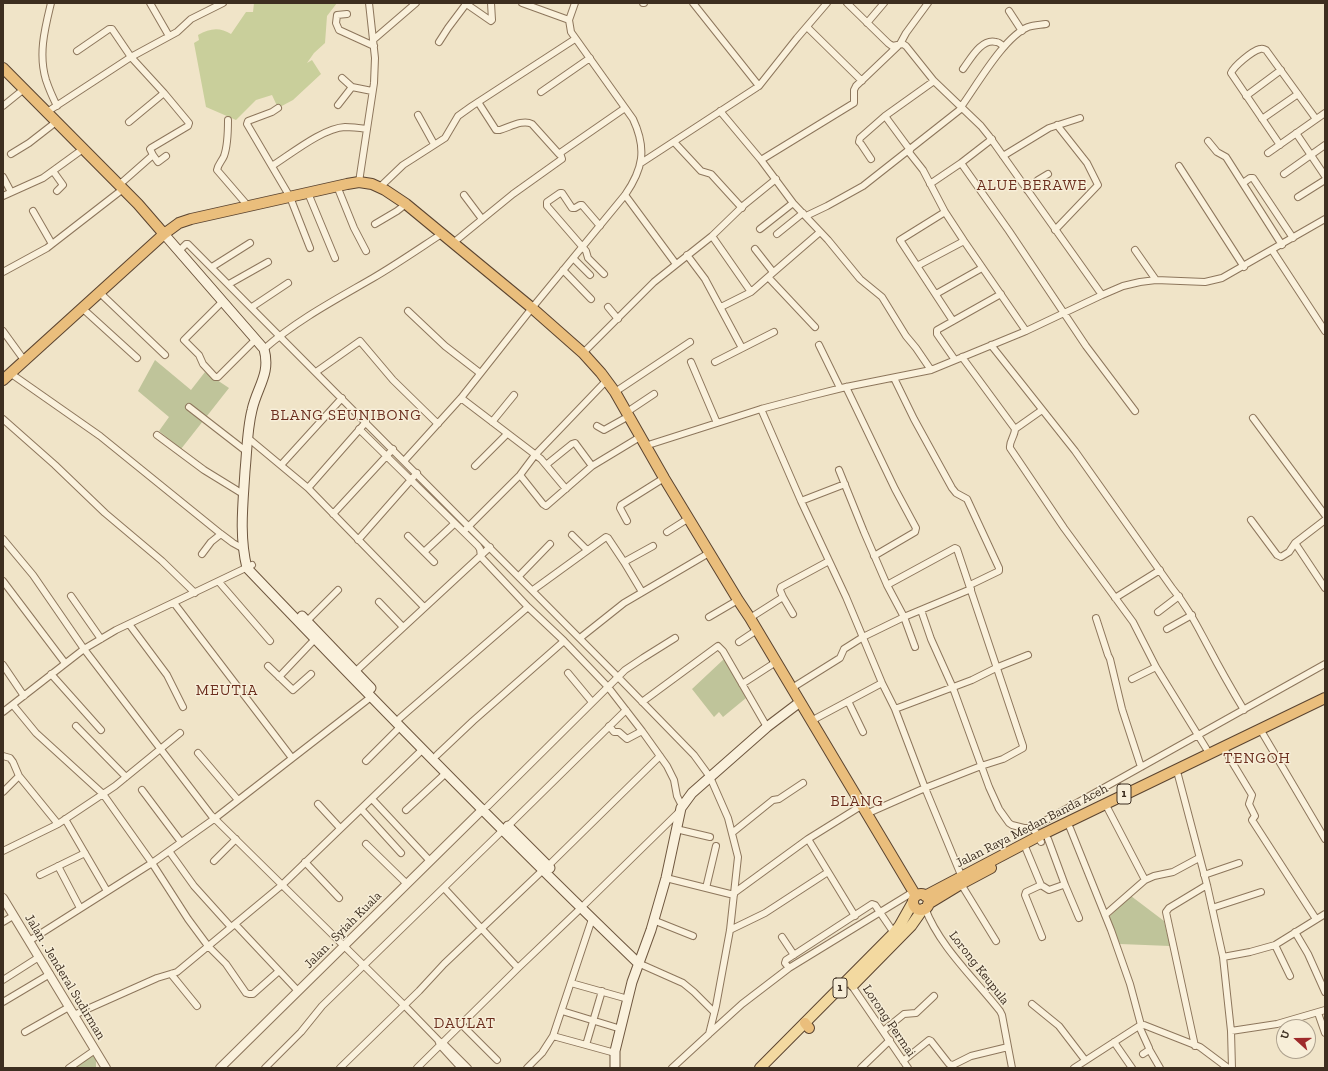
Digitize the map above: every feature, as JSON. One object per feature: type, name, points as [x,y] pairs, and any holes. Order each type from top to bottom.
[{"type":"highway","points":[[3,68],[121,187],[172,243]]},
{"type":"highway","points":[[7,376],[99,292],[172,243],[180,223],[191,219],[359,182],[380,187],[406,204],[532,308],[583,353],[615,392],[642,442],[750,618],[864,810],[921,901]]},
{"type":"highway","name":"Jalan Raya Medan Banda Aceh","points":[[961,880],[1026,849],[1040,836],[1070,828],[1263,734],[1273,726],[1325,698]]},
{"type":"highway","name":"Jalan Raya Medan Banda Aceh","points":[[921,901],[1040,836],[1209,753],[1325,705]]},
{"type":"main road","points":[[172,243],[264,349],[266,368],[256,394],[246,452],[241,520],[242,548],[248,565],[315,638],[341,661],[356,671],[400,722],[437,756],[485,808],[641,963]]},
{"type":"main road","points":[[248,565],[307,621],[371,697],[400,722]]},
{"type":"main road","points":[[612,1067],[628,999],[641,963],[666,878],[681,809],[692,792],[767,727],[800,702]]},
{"type":"main road","points":[[417,739],[424,749],[446,772],[456,778]]},
{"type":"main road","name":"1","points":[[768,1068],[894,933],[903,920],[921,901]]},
{"type":"main road","name":"1","points":[[760,1068],[852,986],[911,926],[921,901]]},
{"type":"main road","points":[[583,906],[592,918],[641,963]]},
{"type":"street","points":[[51,3],[43,37],[42,61],[46,80],[57,106]]},
{"type":"street","points":[[150,3],[169,36]]},
{"type":"street","points":[[47,112],[131,57],[183,27],[193,18],[223,3]]},
{"type":"street","points":[[359,182],[372,91],[375,58],[369,3]]},
{"type":"street","points":[[374,43],[416,3]]},
{"type":"street","points":[[439,42],[465,4],[491,21],[491,3]]},
{"type":"street","points":[[522,3],[569,20]]},
{"type":"street","points":[[404,461],[461,398],[532,308],[625,195],[635,178],[641,163],[642,150],[639,133],[633,119],[575,39],[570,27],[569,20],[575,3]]},
{"type":"street","points":[[693,3],[759,86]]},
{"type":"street","points":[[641,163],[759,86],[827,3]]},
{"type":"street","points":[[847,3],[891,46],[903,44],[909,49],[934,80],[992,139],[1102,295]]},
{"type":"street","points":[[867,23],[884,3]]},
{"type":"street","points":[[762,160],[854,103],[854,90],[900,44],[906,33],[928,3]]},
{"type":"street","points":[[1009,11],[1022,31]]},
{"type":"street","points":[[346,14],[337,14],[336,23],[339,30],[374,43]]},
{"type":"street","points":[[777,234],[804,214],[827,206],[863,186],[962,107],[1007,42],[1022,31],[1035,25],[1046,24]]},
{"type":"street","points":[[807,27],[862,81]]},
{"type":"street","points":[[77,52],[111,29],[114,30],[131,57],[164,93],[189,124],[150,149],[158,162],[166,156]]},
{"type":"street","points":[[380,187],[403,165],[448,135],[458,116],[575,39]]},
{"type":"street","points":[[963,69],[978,50],[987,43],[997,42],[1004,46]]},
{"type":"street","points":[[1280,145],[1231,73],[1234,68],[1253,52],[1259,49],[1266,50],[1316,119]]},
{"type":"street","points":[[541,92],[590,58]]},
{"type":"street","points":[[1246,96],[1281,70]]},
{"type":"street","points":[[342,78],[352,87],[372,91]]},
{"type":"street","points":[[871,159],[859,140],[885,116],[934,80]]},
{"type":"street","points":[[338,105],[352,87]]},
{"type":"street","points":[[3,106],[24,89]]},
{"type":"street","points":[[129,122],[164,93]]},
{"type":"street","points":[[1262,119],[1298,94]]},
{"type":"street","points":[[453,242],[513,194],[562,159],[532,124],[528,122],[496,130],[478,102]]},
{"type":"street","points":[[278,108],[272,112],[248,121],[247,123],[290,197],[310,248]]},
{"type":"street","points":[[559,154],[625,108]]},
{"type":"street","points":[[720,111],[762,160],[793,202],[860,279],[882,297],[906,336],[931,370]]},
{"type":"street","points":[[1268,153],[1325,113]]},
{"type":"street","points":[[418,115],[434,144]]},
{"type":"street","points":[[885,116],[923,170],[945,212],[964,241],[1026,330]]},
{"type":"street","points":[[1003,156],[1057,125],[1080,118]]},
{"type":"street","points":[[228,120],[225,155],[217,170],[248,206]]},
{"type":"street","points":[[11,154],[29,143],[56,122]]},
{"type":"street","points":[[1055,230],[1098,185],[1088,162],[1057,125]]},
{"type":"street","points":[[272,166],[312,140],[330,131],[345,127],[367,129]]},
{"type":"street","points":[[1296,133],[1325,176]]},
{"type":"street","points":[[930,184],[961,163],[992,139]]},
{"type":"street","points":[[674,142],[701,171],[711,174],[742,208]]},
{"type":"street","points":[[1208,142],[1217,152],[1226,157],[1282,244]]},
{"type":"street","points":[[1284,174],[1325,145]]},
{"type":"street","points":[[3,196],[43,178],[83,149]]},
{"type":"street","points":[[3,272],[52,244],[121,187],[153,156]]},
{"type":"street","points":[[961,163],[1009,231],[1086,346],[1134,410]]},
{"type":"street","points":[[1179,166],[1244,267]]},
{"type":"street","points":[[53,171],[63,185],[57,191]]},
{"type":"street","points":[[1027,190],[1038,180],[1048,174]]},
{"type":"street","points":[[3,177],[11,192]]},
{"type":"street","points":[[1243,183],[1250,178],[1253,178],[1293,238]]},
{"type":"street","points":[[583,353],[654,282],[712,236],[776,179]]},
{"type":"street","points":[[1298,197],[1325,180]]},
{"type":"street","points":[[337,186],[354,228],[366,251]]},
{"type":"street","points":[[308,193],[335,258]]},
{"type":"street","points":[[600,226],[582,205],[573,208],[562,193],[547,202],[547,206],[586,251],[588,258],[604,274]]},
{"type":"street","points":[[625,195],[676,264]]},
{"type":"street","points":[[464,196],[482,219]]},
{"type":"street","points":[[760,229],[793,202]]},
{"type":"street","points":[[375,224],[406,204]]},
{"type":"street","points":[[33,211],[52,244]]},
{"type":"street","points":[[945,212],[900,239],[900,241],[953,321]]},
{"type":"street","points":[[520,475],[544,505],[555,499],[592,466],[642,442],[717,423],[761,409],[843,387],[931,370],[1065,313],[1123,286],[1156,280],[1210,282],[1244,267],[1325,219]]},
{"type":"street","points":[[721,307],[751,292],[820,232]]},
{"type":"street","points":[[264,349],[305,317],[443,234]]},
{"type":"street","points":[[712,236],[751,292]]},
{"type":"street","points":[[917,266],[964,241]]},
{"type":"street","points":[[172,243],[188,244],[212,267],[580,638],[697,759],[710,777],[728,818],[738,857],[730,930],[709,1034]]},
{"type":"street","points":[[212,267],[250,243]]},
{"type":"street","points":[[755,249],[773,272]]},
{"type":"street","points":[[1135,250],[1156,280]]},
{"type":"street","points":[[1272,250],[1325,331]]},
{"type":"street","points":[[687,256],[705,280],[742,348]]},
{"type":"street","points":[[573,258],[590,276]]},
{"type":"street","points":[[229,284],[268,262]]},
{"type":"street","points":[[936,294],[982,268]]},
{"type":"street","points":[[563,270],[591,299]]},
{"type":"street","points":[[768,277],[815,327]]},
{"type":"street","points":[[252,307],[288,283]]},
{"type":"street","points":[[99,292],[165,355]]},
{"type":"street","points":[[954,360],[936,333],[937,330],[1001,294]]},
{"type":"street","points":[[222,302],[184,340],[199,355],[207,370],[215,377],[218,377],[255,340]]},
{"type":"street","points":[[608,307],[618,319]]},
{"type":"street","points":[[82,308],[137,358]]},
{"type":"street","points":[[408,311],[445,346],[480,373]]},
{"type":"street","points":[[3,331],[24,360]]},
{"type":"street","points":[[715,362],[774,332]]},
{"type":"street","points":[[316,372],[360,342],[393,380],[438,424]]},
{"type":"street","points":[[615,392],[690,342]]},
{"type":"street","points":[[991,345],[1075,452],[1179,596],[1192,615],[1244,710]]},
{"type":"street","points":[[819,346],[843,387],[854,400],[864,425],[916,530],[909,536],[874,556]]},
{"type":"street","points":[[962,357],[1015,429]]},
{"type":"street","points":[[691,362],[717,423]]},
{"type":"street","points":[[7,376],[100,436],[221,534],[242,548]]},
{"type":"street","points":[[792,688],[840,658],[844,649],[863,638],[904,617],[970,587],[999,571],[999,568],[967,499],[956,493],[952,488],[911,414],[894,378]]},
{"type":"street","points":[[462,532],[520,475],[535,455],[606,381]]},
{"type":"street","points":[[597,426],[604,430],[654,394]]},
{"type":"street","points":[[492,422],[514,395]]},
{"type":"street","points":[[281,465],[342,398]]},
{"type":"street","points":[[461,398],[541,459],[566,489]]},
{"type":"street","points":[[189,407],[246,452]]},
{"type":"street","points":[[761,409],[895,710],[961,880],[996,941]]},
{"type":"street","points":[[1042,410],[1015,429],[1010,448],[1064,528],[1133,622],[1156,667],[1209,753]]},
{"type":"street","points":[[1253,418],[1325,515]]},
{"type":"street","points":[[3,419],[55,465],[105,513],[162,561],[195,593]]},
{"type":"street","points":[[308,488],[366,422]]},
{"type":"street","points":[[359,429],[462,532],[478,546],[481,557],[528,607],[564,641],[608,687],[660,756],[674,780],[681,809],[583,906],[440,1043],[417,1068]]},
{"type":"street","points":[[475,466],[507,434]]},
{"type":"street","points":[[157,435],[204,470],[243,494]]},
{"type":"street","points":[[248,438],[308,488],[424,608]]},
{"type":"street","points":[[546,465],[575,443],[592,466]]},
{"type":"street","points":[[333,514],[393,449]]},
{"type":"street","points":[[839,470],[874,556],[904,617],[915,647]]},
{"type":"street","points":[[358,540],[417,473]]},
{"type":"street","points":[[627,520],[620,508],[621,506],[664,478]]},
{"type":"street","points":[[801,501],[845,484]]},
{"type":"street","points":[[668,532],[689,518]]},
{"type":"street","points":[[1251,520],[1278,556],[1283,556],[1289,552],[1295,543],[1325,520]]},
{"type":"street","points":[[424,552],[454,524]]},
{"type":"street","points":[[202,554],[211,542],[221,534]]},
{"type":"street","points":[[572,535],[587,550]]},
{"type":"street","points":[[408,536],[434,562]]},
{"type":"street","points":[[532,590],[604,537],[608,537],[642,592]]},
{"type":"street","points":[[3,539],[33,575],[84,649],[214,819],[404,1005],[440,1043],[461,1068]]},
{"type":"street","points":[[1295,543],[1325,588]]},
{"type":"street","points":[[519,576],[550,544]]},
{"type":"street","points":[[624,562],[653,546]]},
{"type":"street","points":[[356,671],[481,557],[490,547]]},
{"type":"street","points":[[666,878],[734,894],[808,839],[864,810],[1003,758],[1024,746],[958,550],[955,548],[887,585]]},
{"type":"street","points":[[580,638],[624,603],[709,553]]},
{"type":"street","points":[[793,614],[783,597],[780,590],[781,587],[829,561]]},
{"type":"street","points":[[3,712],[84,649],[129,624],[218,582],[248,565]]},
{"type":"street","points":[[1115,598],[1160,570]]},
{"type":"street","points":[[3,581],[65,663]]},
{"type":"street","points":[[218,582],[270,641]]},
{"type":"street","points":[[307,621],[338,590]]},
{"type":"street","points":[[71,596],[101,639]]},
{"type":"street","points":[[1158,612],[1179,596]]},
{"type":"street","points":[[750,618],[783,597]]},
{"type":"street","points":[[709,617],[738,600]]},
{"type":"street","points":[[380,602],[403,627]]},
{"type":"street","points":[[174,603],[292,758]]},
{"type":"street","points":[[366,760],[400,722],[528,607]]},
{"type":"street","points":[[921,610],[931,639],[953,688],[991,792],[999,808],[1009,823],[1040,836],[1065,885],[1079,918]]},
{"type":"street","points":[[1167,629],[1192,615]]},
{"type":"street","points":[[1096,618],[1110,659],[1122,709],[1141,767]]},
{"type":"street","points":[[129,624],[167,676],[183,707]]},
{"type":"street","points":[[738,642],[757,630]]},
{"type":"street","points":[[279,677],[315,638]]},
{"type":"street","points":[[485,808],[625,670],[675,638]]},
{"type":"street","points":[[437,756],[473,721],[564,641]]},
{"type":"street","points":[[642,702],[717,646],[723,651],[767,727]]},
{"type":"street","points":[[895,710],[953,688],[1028,655]]},
{"type":"street","points":[[742,684],[776,662]]},
{"type":"street","points":[[1040,836],[1141,767],[1325,664]]},
{"type":"street","points":[[3,665],[24,696]]},
{"type":"street","points":[[268,666],[293,690],[310,674]]},
{"type":"street","points":[[1132,679],[1156,667]]},
{"type":"street","points":[[568,673],[592,702]]},
{"type":"street","points":[[52,674],[102,730]]},
{"type":"street","points":[[811,721],[882,683]]},
{"type":"street","points":[[29,941],[152,863],[214,819],[371,697]]},
{"type":"street","points":[[848,701],[863,732]]},
{"type":"street","points":[[13,705],[36,733],[103,794],[152,863],[188,920],[208,946],[226,964],[249,994],[253,994],[279,971]]},
{"type":"street","points":[[265,1068],[301,1032],[322,1006],[626,710]]},
{"type":"street","points":[[76,726],[126,777]]},
{"type":"street","points":[[609,726],[614,732],[619,732],[627,739],[642,731]]},
{"type":"street","points":[[3,851],[58,824],[103,794],[180,733]]},
{"type":"street","points":[[1263,734],[1325,839]]},
{"type":"street","points":[[74,1015],[157,978],[177,972],[282,885],[424,749]]},
{"type":"street","points":[[1226,752],[1252,795],[1249,804],[1255,816],[1252,820],[1316,920]]},
{"type":"street","points":[[198,753],[238,800]]},
{"type":"street","points":[[3,756],[10,758],[19,776],[58,824]]},
{"type":"street","points":[[340,1068],[444,964],[546,868],[660,756]]},
{"type":"street","points":[[406,810],[446,772]]},
{"type":"street","points":[[1178,775],[1207,885],[1223,957],[1231,1031],[1232,1068]]},
{"type":"street","points":[[3,792],[19,776]]},
{"type":"street","points":[[732,833],[773,800],[779,799],[803,782]]},
{"type":"street","points":[[142,790],[181,842]]},
{"type":"street","points":[[372,799],[430,861]]},
{"type":"street","points":[[318,804],[340,828]]},
{"type":"street","name":"Jalan . Syiah Kuala","points":[[220,1068],[485,808]]},
{"type":"street","points":[[361,809],[400,853]]},
{"type":"street","points":[[1108,809],[1145,880]]},
{"type":"street","points":[[65,819],[108,891]]},
{"type":"street","points":[[1070,828],[1106,915],[1130,984],[1140,1026],[1149,1049],[1160,1068]]},
{"type":"street","points":[[676,829],[710,837]]},
{"type":"street","points":[[214,861],[236,839]]},
{"type":"street","points":[[808,839],[855,916]]},
{"type":"street","points":[[366,844],[407,884]]},
{"type":"street","points":[[706,888],[716,846]]},
{"type":"street","points":[[1026,849],[1041,885],[1049,890],[1063,884],[1065,885]]},
{"type":"street","points":[[168,851],[194,886],[298,991]]},
{"type":"street","points":[[40,875],[85,853]]},
{"type":"street","points":[[1106,915],[1145,880],[1154,876],[1173,872],[1199,858]]},
{"type":"street","points":[[305,862],[339,898]]},
{"type":"street","points":[[1204,875],[1238,863]]},
{"type":"street","points":[[58,866],[80,908]]},
{"type":"street","points":[[730,930],[765,913],[828,872]]},
{"type":"street","points":[[1041,885],[1025,894],[1042,937]]},
{"type":"street","points":[[1195,1046],[1166,912],[1167,909],[1207,885]]},
{"type":"street","points":[[444,888],[518,968]]},
{"type":"street","points":[[1212,908],[1261,892]]},
{"type":"street","name":"Jalan . Jenderal Sudirman","points":[[3,898],[106,1068]]},
{"type":"street","points":[[672,1068],[742,1004],[789,968],[880,912],[921,901]]},
{"type":"street","name":"Lorong Keupula","points":[[921,901],[943,942],[1000,1011],[1012,1068]]},
{"type":"street","points":[[789,968],[785,961],[872,904],[875,905],[894,933]]},
{"type":"street","points":[[1223,957],[1275,945],[1325,914]]},
{"type":"street","points":[[3,922],[13,916]]},
{"type":"street","points":[[527,1068],[542,1053],[554,1036],[592,918]]},
{"type":"street","points":[[653,920],[693,936]]},
{"type":"street","points":[[1295,932],[1308,954],[1325,992]]},
{"type":"street","points":[[782,937],[794,955]]},
{"type":"street","points":[[1275,945],[1290,976]]},
{"type":"street","points":[[3,980],[39,957]]},
{"type":"street","points":[[641,963],[683,983],[714,1012]]},
{"type":"street","points":[[3,1002],[50,974]]},
{"type":"street","points":[[171,974],[197,1006]]},
{"type":"street","points":[[571,983],[628,999]]},
{"type":"street","name":"Lorong Permai","points":[[852,986],[908,1068]]},
{"type":"street","points":[[586,1045],[602,991]]},
{"type":"street","points":[[883,1030],[904,1014],[916,1013],[934,996]]},
{"type":"street","points":[[1032,1004],[1059,1026],[1085,1060]]},
{"type":"street","points":[[25,1032],[69,1007]]},
{"type":"street","points":[[1231,1031],[1277,1024],[1325,1010]]},
{"type":"street","points":[[562,1011],[621,1029]]},
{"type":"street","points":[[1318,1013],[1325,1032]]},
{"type":"street","points":[[461,1024],[497,1060]]},
{"type":"street","points":[[1078,1067],[1085,1060],[1140,1026],[1150,1027],[1195,1046],[1208,1053],[1228,1068]]},
{"type":"street","points":[[554,1036],[615,1054]]},
{"type":"street","points":[[861,1068],[890,1040]]},
{"type":"street","points":[[904,1061],[928,1040],[931,1041],[949,1064],[953,1065],[971,1056],[1008,1047]]},
{"type":"street","points":[[1114,1042],[1132,1068]]},
{"type":"street","points":[[440,1043],[468,1068]]},
{"type":"street","points":[[1143,1054],[1149,1049]]},
{"type":"street","points":[[69,1068],[95,1050]]},
{"type":"green space","points":[[254,3],[337,3],[327,16],[325,43],[314,53],[307,63],[312,60],[321,74],[293,100],[278,108],[272,95],[256,100],[236,120],[206,107],[194,43],[199,40],[198,35],[215,29],[223,30],[231,34],[246,12],[253,12]]},
{"type":"green space","points":[[155,360],[191,390],[205,372],[229,388],[181,449],[159,431],[169,417],[138,391]]},
{"type":"green space","points":[[724,659],[746,698],[723,717],[719,712],[714,717],[692,689]]},
{"type":"green space","points":[[1131,896],[1164,921],[1170,946],[1120,944],[1109,917]]},
{"type":"green space","points":[[93,1055],[96,1059],[96,1068],[74,1068],[89,1056]]},
{"type":"district","name":"ALUE BERAWE","points":[[1032,186]]},
{"type":"district","name":"BLANG SEUNIBONG","points":[[346,416]]},
{"type":"district","name":"MEUTIA","points":[[227,691]]},
{"type":"district","name":"TENGOH","points":[[1257,759]]},
{"type":"district","name":"BLANG","points":[[857,802]]},
{"type":"district","name":"DAULAT","points":[[465,1024]]}]
